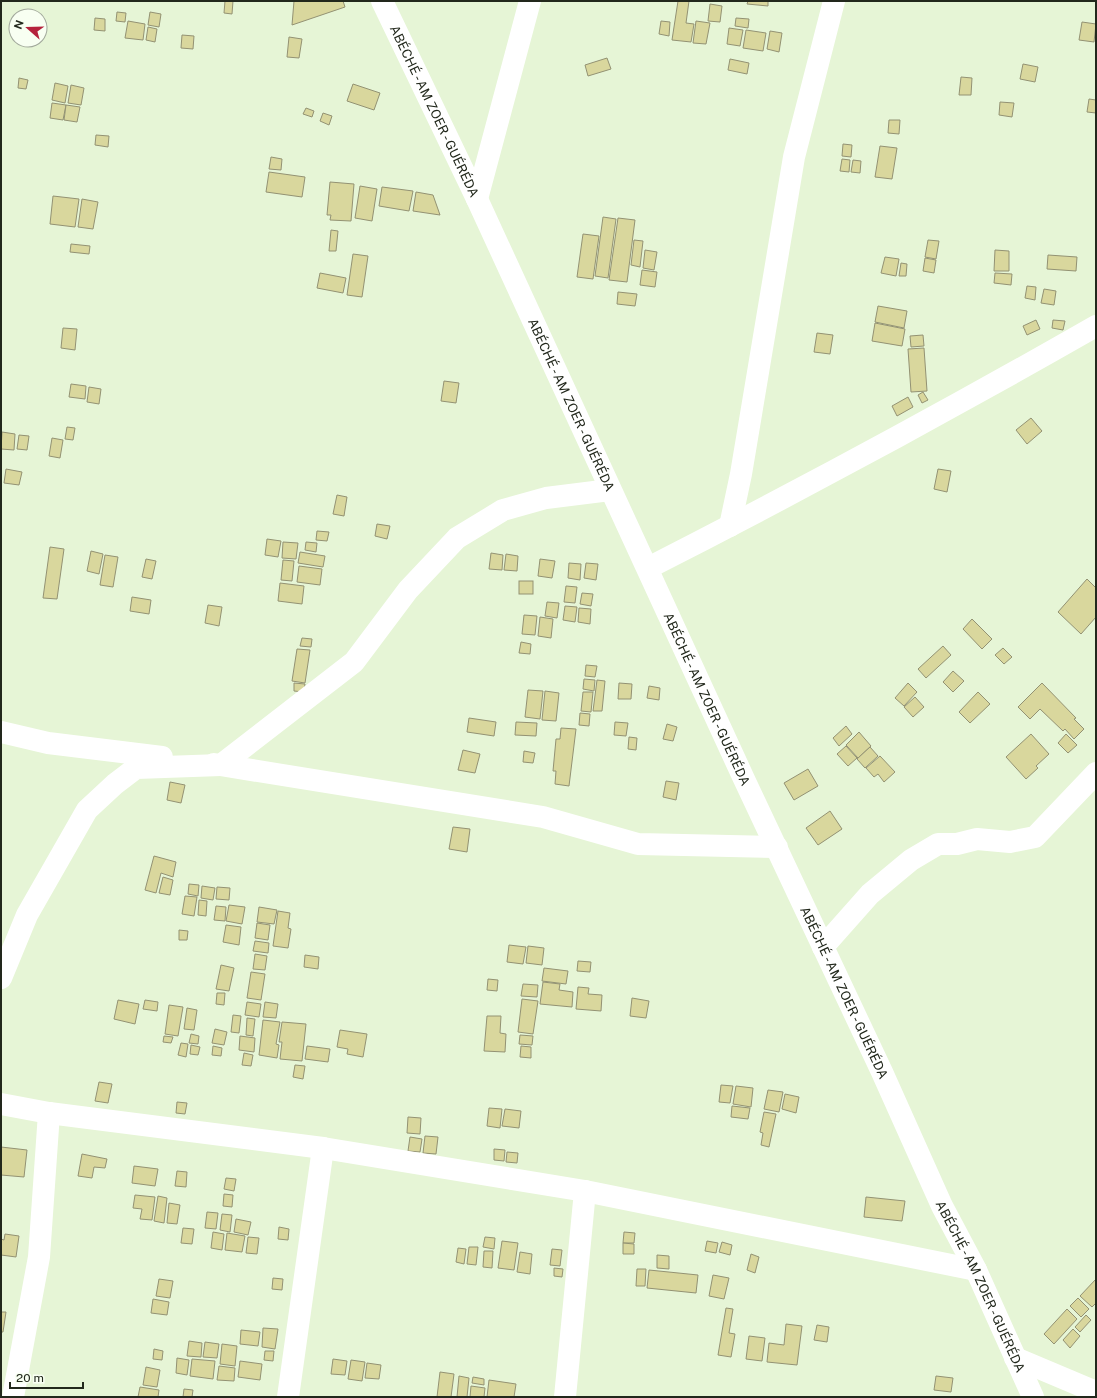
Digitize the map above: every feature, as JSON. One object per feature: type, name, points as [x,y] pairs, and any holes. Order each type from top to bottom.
[{"type":"street","name":"ABÉCHÉ - AM ZOER - GUÉRÉDA","points":[[382,1],[477,199],[610,490],[648,568],[882,1072],[942,1206],[976,1270],[1033,1397]]},
{"type":"street","points":[[477,199],[530,1]]},
{"type":"street","points":[[730,526],[742,474],[794,157],[834,1]]},
{"type":"street","points":[[648,568],[730,526],[1022,369],[1096,326]]},
{"type":"street","points":[[1,978],[28,915],[87,810],[115,784],[136,768],[221,765],[354,662],[408,590],[457,538],[503,510],[546,498],[610,490]]},
{"type":"street","points":[[1,732],[48,743],[221,765],[543,817],[638,844],[777,848]]},
{"type":"street","points":[[823,947],[870,894],[911,860],[938,844],[957,844],[977,840],[1010,842],[1035,837],[1096,773]]},
{"type":"street","points":[[1,1104],[49,1113],[323,1148],[585,1191],[976,1270]]},
{"type":"street","points":[[13,1397],[39,1257],[49,1113]]},
{"type":"street","points":[[288,1397],[323,1148]]},
{"type":"street","points":[[565,1397],[585,1191]]},
{"type":"street","points":[[1015,1358],[1096,1392]]},
{"type":"building","points":[[225,1],[233,1],[232,14],[224,13]]},
{"type":"building","points":[[294,1],[343,1],[345,7],[292,25]]},
{"type":"building","points":[[678,1],[689,1],[686,23],[694,24],[691,42],[672,40]]},
{"type":"building","points":[[748,1],[768,1],[768,6],[747,4]]},
{"type":"building","points":[[710,4],[722,6],[720,22],[708,21]]},
{"type":"building","points":[[117,12],[126,13],[125,22],[116,21]]},
{"type":"building","points":[[150,12],[161,14],[159,27],[148,25]]},
{"type":"building","points":[[95,18],[105,19],[105,31],[94,30]]},
{"type":"building","points":[[736,18],[749,19],[748,28],[735,26]]},
{"type":"building","points":[[128,21],[145,24],[143,40],[125,38]]},
{"type":"building","points":[[661,21],[670,22],[669,36],[659,34]]},
{"type":"building","points":[[696,21],[710,23],[706,44],[693,43]]},
{"type":"building","points":[[1082,22],[1096,24],[1094,42],[1079,40]]},
{"type":"building","points":[[148,27],[157,29],[155,42],[146,40]]},
{"type":"building","points":[[729,28],[743,30],[740,46],[727,44]]},
{"type":"building","points":[[746,30],[766,33],[763,51],[743,48]]},
{"type":"building","points":[[770,31],[782,33],[779,52],[767,49]]},
{"type":"building","points":[[182,35],[194,36],[193,49],[181,48]]},
{"type":"building","points":[[289,37],[302,39],[299,58],[287,57]]},
{"type":"building","points":[[607,58],[611,69],[588,76],[585,65]]},
{"type":"building","points":[[730,59],[749,63],[747,74],[728,70]]},
{"type":"building","points":[[1023,64],[1038,67],[1035,82],[1020,79]]},
{"type":"building","points":[[961,77],[972,78],[971,95],[959,95]]},
{"type":"building","points":[[19,78],[28,80],[26,89],[18,88]]},
{"type":"building","points":[[55,83],[68,86],[65,103],[52,100]]},
{"type":"building","points":[[353,84],[380,93],[374,110],[347,101]]},
{"type":"building","points":[[71,85],[84,88],[81,105],[68,103]]},
{"type":"building","points":[[1089,99],[1096,100],[1096,113],[1087,112]]},
{"type":"building","points":[[1000,102],[1014,103],[1012,117],[999,115]]},
{"type":"building","points":[[52,103],[66,105],[63,120],[50,118]]},
{"type":"building","points":[[66,105],[80,107],[77,122],[64,120]]},
{"type":"building","points":[[306,108],[314,111],[312,117],[303,114]]},
{"type":"building","points":[[323,113],[332,116],[329,125],[320,121]]},
{"type":"building","points":[[889,120],[900,120],[899,134],[888,133]]},
{"type":"building","points":[[96,135],[109,136],[108,147],[95,145]]},
{"type":"building","points":[[843,144],[852,145],[851,157],[842,156]]},
{"type":"building","points":[[880,146],[897,148],[892,179],[875,177]]},
{"type":"building","points":[[271,157],[282,159],[281,170],[269,169]]},
{"type":"building","points":[[842,159],[850,160],[849,172],[840,171]]},
{"type":"building","points":[[853,160],[861,161],[860,173],[851,172]]},
{"type":"building","points":[[269,172],[305,177],[302,197],[266,192]]},
{"type":"building","points":[[330,182],[354,184],[351,221],[330,220],[331,215],[327,215]]},
{"type":"building","points":[[360,186],[377,189],[372,221],[355,218]]},
{"type":"building","points":[[382,187],[413,191],[409,211],[379,206]]},
{"type":"building","points":[[416,192],[433,195],[440,215],[413,211]]},
{"type":"building","points":[[53,196],[79,199],[75,227],[50,224]]},
{"type":"building","points":[[82,199],[98,202],[93,229],[78,227]]},
{"type":"building","points":[[603,217],[616,219],[608,278],[595,276]]},
{"type":"building","points":[[618,218],[635,220],[627,282],[609,280]]},
{"type":"building","points":[[331,230],[338,231],[336,251],[329,251]]},
{"type":"building","points":[[583,234],[599,236],[593,279],[577,277]]},
{"type":"building","points":[[634,240],[643,241],[640,267],[631,265]]},
{"type":"building","points":[[928,240],[939,241],[936,259],[925,257]]},
{"type":"building","points":[[71,244],[90,246],[89,254],[70,252]]},
{"type":"building","points":[[645,250],[657,252],[654,270],[643,268]]},
{"type":"building","points":[[995,250],[1009,251],[1009,271],[994,271]]},
{"type":"building","points":[[353,254],[368,256],[362,297],[347,295]]},
{"type":"building","points":[[1048,255],[1077,257],[1076,271],[1047,269]]},
{"type":"building","points":[[885,257],[899,259],[896,276],[881,273]]},
{"type":"building","points":[[925,258],[936,260],[934,273],[923,271]]},
{"type":"building","points":[[901,263],[907,264],[906,276],[899,276]]},
{"type":"building","points":[[642,270],[657,272],[655,287],[640,285]]},
{"type":"building","points":[[320,273],[346,278],[343,293],[317,288]]},
{"type":"building","points":[[995,273],[1012,274],[1011,285],[994,283]]},
{"type":"building","points":[[1027,286],[1036,287],[1035,300],[1025,298]]},
{"type":"building","points":[[1044,289],[1056,291],[1054,305],[1041,303]]},
{"type":"building","points":[[618,292],[637,294],[635,306],[617,304]]},
{"type":"building","points":[[878,306],[907,311],[904,328],[875,322]]},
{"type":"building","points":[[1036,320],[1040,329],[1027,335],[1023,326]]},
{"type":"building","points":[[1053,320],[1065,321],[1063,330],[1052,328]]},
{"type":"building","points":[[875,323],[905,329],[902,346],[872,341]]},
{"type":"building","points":[[63,328],[77,329],[75,350],[61,348]]},
{"type":"building","points":[[817,333],[833,335],[830,354],[814,352]]},
{"type":"building","points":[[923,335],[924,346],[911,347],[910,336]]},
{"type":"building","points":[[924,348],[927,391],[911,392],[908,349]]},
{"type":"building","points":[[444,381],[459,383],[456,403],[441,401]]},
{"type":"building","points":[[71,384],[86,386],[85,399],[69,397]]},
{"type":"building","points":[[89,387],[101,389],[99,404],[87,402]]},
{"type":"building","points":[[923,392],[928,400],[922,403],[918,395]]},
{"type":"building","points":[[908,397],[913,407],[897,416],[892,406]]},
{"type":"building","points":[[1031,418],[1042,431],[1027,444],[1016,430]]},
{"type":"building","points":[[67,427],[75,428],[73,440],[65,439]]},
{"type":"building","points":[[2,432],[15,434],[14,450],[1,449]]},
{"type":"building","points":[[19,435],[29,436],[27,450],[17,449]]},
{"type":"building","points":[[52,438],[63,440],[60,458],[49,456]]},
{"type":"building","points":[[6,469],[22,472],[19,485],[4,483]]},
{"type":"building","points":[[938,469],[951,471],[947,492],[934,489]]},
{"type":"building","points":[[337,495],[347,497],[344,516],[333,514]]},
{"type":"building","points":[[377,524],[390,526],[387,539],[375,536]]},
{"type":"building","points":[[317,531],[329,532],[327,541],[316,540]]},
{"type":"building","points":[[267,539],[281,541],[278,557],[265,555]]},
{"type":"building","points":[[283,542],[298,543],[296,559],[282,558]]},
{"type":"building","points":[[306,542],[317,543],[316,552],[305,550]]},
{"type":"building","points":[[50,547],[64,549],[57,599],[43,598]]},
{"type":"building","points":[[91,551],[103,554],[99,574],[87,571]]},
{"type":"building","points":[[300,552],[325,556],[323,567],[298,563]]},
{"type":"building","points":[[491,553],[503,555],[502,570],[489,569]]},
{"type":"building","points":[[506,554],[518,556],[517,571],[504,570]]},
{"type":"building","points":[[105,555],[118,557],[113,587],[100,585]]},
{"type":"building","points":[[146,559],[156,561],[152,579],[142,577]]},
{"type":"building","points":[[540,559],[555,561],[552,578],[538,576]]},
{"type":"building","points":[[283,560],[294,561],[292,581],[281,580]]},
{"type":"building","points":[[569,563],[581,564],[580,580],[568,578]]},
{"type":"building","points":[[586,563],[598,564],[596,580],[584,578]]},
{"type":"building","points":[[299,566],[322,569],[320,585],[297,582]]},
{"type":"building","points":[[1087,579],[1096,588],[1096,617],[1081,634],[1058,612]]},
{"type":"building","points":[[519,581],[533,581],[533,594],[519,594]]},
{"type":"building","points":[[280,583],[304,586],[302,604],[278,601]]},
{"type":"building","points":[[566,586],[577,587],[575,603],[564,602]]},
{"type":"building","points":[[582,593],[593,594],[591,606],[580,604]]},
{"type":"building","points":[[132,597],[151,600],[149,614],[130,611]]},
{"type":"building","points":[[547,602],[559,603],[557,618],[545,616]]},
{"type":"building","points":[[208,605],[222,607],[219,626],[205,623]]},
{"type":"building","points":[[565,606],[577,607],[575,622],[563,620]]},
{"type":"building","points":[[579,608],[591,609],[590,624],[578,622]]},
{"type":"building","points":[[524,615],[537,616],[535,635],[522,634]]},
{"type":"building","points":[[540,617],[553,619],[551,638],[538,636]]},
{"type":"building","points":[[972,619],[992,639],[982,649],[963,629]]},
{"type":"building","points":[[302,638],[312,639],[311,647],[300,646]]},
{"type":"building","points":[[521,642],[531,644],[530,654],[519,653]]},
{"type":"building","points":[[943,646],[951,655],[926,678],[918,669]]},
{"type":"building","points":[[1003,648],[1012,657],[1004,664],[995,655]]},
{"type":"building","points":[[297,649],[310,650],[305,683],[292,681]]},
{"type":"building","points":[[586,665],[597,666],[595,677],[585,676]]},
{"type":"building","points":[[953,671],[964,681],[953,692],[943,682]]},
{"type":"building","points":[[584,679],[595,680],[594,691],[583,689]]},
{"type":"building","points":[[597,680],[605,681],[602,711],[593,711]]},
{"type":"building","points":[[294,683],[305,684],[304,692],[294,691]]},
{"type":"building","points":[[619,683],[632,684],[631,699],[618,699]]},
{"type":"building","points":[[908,683],[917,692],[904,706],[895,698]]},
{"type":"building","points":[[1042,683],[1076,718],[1074,719],[1084,729],[1074,739],[1065,729],[1063,731],[1040,709],[1030,719],[1018,707]]},
{"type":"building","points":[[649,686],[660,688],[659,700],[647,698]]},
{"type":"building","points":[[528,690],[543,691],[540,719],[525,717]]},
{"type":"building","points":[[545,691],[559,693],[556,721],[542,720]]},
{"type":"building","points":[[583,692],[593,692],[591,712],[581,711]]},
{"type":"building","points":[[978,692],[990,704],[970,723],[959,712]]},
{"type":"building","points":[[915,697],[924,707],[913,717],[904,707]]},
{"type":"building","points":[[580,713],[590,714],[589,726],[579,725]]},
{"type":"building","points":[[469,718],[496,722],[494,736],[467,732]]},
{"type":"building","points":[[516,722],[537,723],[536,736],[515,735]]},
{"type":"building","points":[[615,722],[628,723],[626,736],[614,735]]},
{"type":"building","points":[[667,724],[677,727],[673,741],[663,739]]},
{"type":"building","points":[[846,726],[852,734],[839,746],[833,738]]},
{"type":"building","points":[[561,728],[576,729],[569,786],[555,784],[556,771],[553,771],[556,739],[560,739]]},
{"type":"building","points":[[859,732],[871,746],[858,758],[846,745]]},
{"type":"building","points":[[1031,734],[1049,754],[1036,766],[1038,768],[1026,779],[1006,757]]},
{"type":"building","points":[[1066,734],[1077,745],[1068,753],[1058,743]]},
{"type":"building","points":[[629,737],[637,738],[636,750],[628,749]]},
{"type":"building","points":[[846,746],[857,758],[848,766],[837,754]]},
{"type":"building","points":[[870,747],[878,756],[865,768],[857,759]]},
{"type":"building","points":[[463,750],[480,754],[475,773],[458,770]]},
{"type":"building","points":[[524,751],[535,753],[533,763],[523,762]]},
{"type":"building","points":[[880,756],[895,772],[884,782],[878,774],[874,777],[866,768]]},
{"type":"building","points":[[808,769],[818,786],[794,800],[784,783]]},
{"type":"building","points":[[666,781],[679,783],[676,800],[663,797]]},
{"type":"building","points":[[170,782],[185,785],[181,803],[167,800]]},
{"type":"building","points":[[830,811],[842,829],[818,845],[806,828]]},
{"type":"building","points":[[453,827],[470,829],[467,852],[449,849]]},
{"type":"building","points":[[154,856],[176,862],[173,877],[161,873],[156,893],[145,890]]},
{"type":"building","points":[[163,877],[173,880],[170,895],[159,893]]},
{"type":"building","points":[[189,884],[199,885],[198,896],[188,894]]},
{"type":"building","points":[[202,886],[215,888],[213,900],[201,898]]},
{"type":"building","points":[[217,887],[230,888],[229,900],[216,899]]},
{"type":"building","points":[[185,896],[197,897],[194,916],[182,914]]},
{"type":"building","points":[[199,900],[207,901],[206,916],[198,915]]},
{"type":"building","points":[[229,905],[245,907],[242,924],[226,921]]},
{"type":"building","points":[[216,906],[226,907],[225,921],[214,920]]},
{"type":"building","points":[[259,907],[277,910],[274,924],[257,922]]},
{"type":"building","points":[[278,911],[290,913],[288,928],[291,929],[288,948],[273,946]]},
{"type":"building","points":[[257,923],[270,925],[268,940],[255,938]]},
{"type":"building","points":[[226,925],[241,927],[239,945],[223,942]]},
{"type":"building","points":[[179,930],[188,931],[187,940],[179,940]]},
{"type":"building","points":[[255,941],[269,943],[268,953],[253,951]]},
{"type":"building","points":[[509,945],[526,947],[523,964],[507,962]]},
{"type":"building","points":[[528,946],[544,948],[542,965],[526,963]]},
{"type":"building","points":[[255,954],[267,956],[265,970],[253,969]]},
{"type":"building","points":[[305,955],[319,957],[318,969],[304,967]]},
{"type":"building","points":[[578,961],[591,962],[590,972],[577,971]]},
{"type":"building","points":[[221,965],[234,968],[229,991],[216,989]]},
{"type":"building","points":[[544,968],[568,971],[566,984],[542,981]]},
{"type":"building","points":[[251,972],[265,974],[261,1000],[247,998]]},
{"type":"building","points":[[488,979],[498,980],[497,991],[487,990]]},
{"type":"building","points":[[543,982],[560,984],[559,990],[573,992],[572,1007],[540,1004]]},
{"type":"building","points":[[523,984],[538,985],[537,997],[521,996]]},
{"type":"building","points":[[578,987],[589,988],[588,994],[602,995],[601,1011],[576,1009]]},
{"type":"building","points":[[217,993],[225,993],[224,1005],[216,1004]]},
{"type":"building","points":[[632,998],[649,1001],[646,1018],[630,1016]]},
{"type":"building","points":[[522,999],[538,1001],[533,1034],[518,1032]]},
{"type":"building","points":[[118,1000],[139,1004],[135,1024],[114,1019]]},
{"type":"building","points":[[145,1000],[158,1002],[157,1011],[143,1009]]},
{"type":"building","points":[[247,1002],[261,1004],[259,1017],[245,1015]]},
{"type":"building","points":[[265,1002],[278,1004],[276,1018],[263,1017]]},
{"type":"building","points":[[169,1005],[183,1007],[178,1036],[165,1034]]},
{"type":"building","points":[[187,1008],[197,1010],[194,1030],[184,1029]]},
{"type":"building","points":[[233,1015],[241,1016],[239,1033],[231,1032]]},
{"type":"building","points":[[487,1016],[501,1016],[500,1033],[506,1034],[505,1052],[484,1051]]},
{"type":"building","points":[[247,1018],[255,1019],[253,1036],[246,1035]]},
{"type":"building","points":[[263,1020],[280,1022],[276,1044],[279,1045],[277,1058],[259,1055]]},
{"type":"building","points":[[282,1022],[306,1024],[302,1061],[280,1059],[282,1042],[279,1042]]},
{"type":"building","points":[[215,1029],[227,1032],[224,1045],[212,1043]]},
{"type":"building","points":[[340,1030],[367,1034],[363,1057],[347,1054],[348,1049],[337,1047]]},
{"type":"building","points":[[191,1034],[199,1036],[198,1044],[189,1043]]},
{"type":"building","points":[[520,1035],[533,1036],[532,1045],[519,1044]]},
{"type":"building","points":[[164,1036],[173,1037],[171,1043],[163,1042]]},
{"type":"building","points":[[240,1036],[255,1038],[254,1052],[239,1050]]},
{"type":"building","points":[[181,1043],[188,1044],[186,1057],[178,1055]]},
{"type":"building","points":[[191,1045],[200,1047],[198,1055],[190,1054]]},
{"type":"building","points":[[213,1046],[222,1048],[221,1056],[212,1055]]},
{"type":"building","points":[[307,1046],[330,1049],[328,1062],[305,1059]]},
{"type":"building","points":[[521,1046],[531,1047],[531,1058],[520,1057]]},
{"type":"building","points":[[244,1053],[253,1055],[251,1066],[242,1065]]},
{"type":"building","points":[[295,1065],[305,1066],[303,1079],[293,1077]]},
{"type":"building","points":[[99,1082],[112,1084],[108,1103],[95,1101]]},
{"type":"building","points":[[721,1085],[733,1086],[730,1103],[719,1102]]},
{"type":"building","points":[[736,1086],[753,1088],[751,1107],[733,1104]]},
{"type":"building","points":[[768,1090],[783,1092],[779,1112],[764,1109]]},
{"type":"building","points":[[785,1094],[799,1097],[796,1113],[782,1109]]},
{"type":"building","points":[[177,1102],[187,1103],[185,1114],[176,1113]]},
{"type":"building","points":[[732,1106],[750,1108],[748,1119],[731,1117]]},
{"type":"building","points":[[489,1108],[502,1109],[500,1128],[487,1126]]},
{"type":"building","points":[[505,1109],[521,1111],[519,1128],[502,1126]]},
{"type":"building","points":[[764,1112],[776,1114],[769,1147],[761,1145],[763,1133],[760,1132]]},
{"type":"building","points":[[408,1117],[421,1118],[420,1134],[407,1133]]},
{"type":"building","points":[[425,1136],[438,1137],[436,1154],[423,1153]]},
{"type":"building","points":[[410,1137],[422,1139],[420,1152],[408,1151]]},
{"type":"building","points":[[1,1147],[27,1150],[24,1177],[1,1175]]},
{"type":"building","points":[[494,1149],[505,1150],[504,1161],[494,1160]]},
{"type":"building","points":[[507,1152],[518,1153],[517,1163],[506,1162]]},
{"type":"building","points":[[82,1154],[107,1159],[105,1168],[94,1167],[92,1178],[78,1176]]},
{"type":"building","points":[[134,1166],[158,1169],[155,1186],[132,1183]]},
{"type":"building","points":[[177,1171],[187,1172],[186,1187],[175,1186]]},
{"type":"building","points":[[226,1178],[236,1179],[234,1191],[224,1189]]},
{"type":"building","points":[[224,1194],[233,1195],[232,1207],[223,1206]]},
{"type":"building","points":[[135,1195],[155,1197],[152,1220],[140,1219],[142,1209],[133,1208]]},
{"type":"building","points":[[158,1196],[167,1198],[164,1223],[154,1221]]},
{"type":"building","points":[[866,1197],[905,1201],[902,1221],[864,1217]]},
{"type":"building","points":[[169,1203],[180,1205],[177,1224],[167,1223]]},
{"type":"building","points":[[207,1212],[218,1213],[216,1229],[205,1228]]},
{"type":"building","points":[[222,1214],[232,1215],[230,1232],[220,1230]]},
{"type":"building","points":[[236,1219],[251,1222],[248,1235],[234,1232]]},
{"type":"building","points":[[279,1227],[289,1229],[288,1240],[278,1239]]},
{"type":"building","points":[[183,1228],[194,1229],[192,1244],[181,1243]]},
{"type":"building","points":[[213,1232],[224,1234],[222,1250],[211,1248]]},
{"type":"building","points":[[624,1232],[635,1233],[634,1243],[623,1243]]},
{"type":"building","points":[[227,1233],[245,1236],[242,1252],[225,1250]]},
{"type":"building","points":[[5,1234],[19,1236],[16,1257],[1,1255],[1,1239],[4,1240]]},
{"type":"building","points":[[248,1237],[259,1238],[257,1254],[246,1253]]},
{"type":"building","points":[[485,1237],[495,1238],[494,1249],[483,1247]]},
{"type":"building","points":[[502,1241],[518,1243],[514,1270],[498,1268]]},
{"type":"building","points":[[707,1241],[718,1243],[716,1253],[705,1251]]},
{"type":"building","points":[[722,1242],[732,1245],[730,1255],[719,1252]]},
{"type":"building","points":[[623,1243],[634,1244],[634,1254],[623,1254]]},
{"type":"building","points":[[469,1247],[478,1247],[476,1265],[467,1264]]},
{"type":"building","points":[[458,1248],[466,1249],[464,1264],[456,1262]]},
{"type":"building","points":[[552,1249],[562,1250],[560,1266],[550,1265]]},
{"type":"building","points":[[484,1251],[493,1251],[492,1268],[483,1267]]},
{"type":"building","points":[[520,1252],[532,1254],[530,1274],[517,1272]]},
{"type":"building","points":[[751,1254],[759,1257],[755,1273],[747,1270]]},
{"type":"building","points":[[657,1255],[669,1256],[669,1269],[657,1268]]},
{"type":"building","points":[[554,1268],[563,1269],[562,1277],[554,1276]]},
{"type":"building","points":[[637,1269],[646,1269],[645,1286],[636,1286]]},
{"type":"building","points":[[649,1270],[698,1275],[696,1293],[647,1288]]},
{"type":"building","points":[[713,1275],[729,1278],[724,1299],[709,1296]]},
{"type":"building","points":[[273,1278],[283,1279],[282,1290],[272,1289]]},
{"type":"building","points":[[159,1279],[173,1281],[170,1298],[156,1296]]},
{"type":"building","points":[[1096,1279],[1096,1303],[1092,1307],[1080,1296]]},
{"type":"building","points":[[1078,1298],[1089,1309],[1081,1317],[1070,1306]]},
{"type":"building","points":[[153,1299],[169,1302],[167,1315],[151,1313]]},
{"type":"building","points":[[726,1308],[733,1309],[729,1333],[735,1334],[731,1357],[718,1355]]},
{"type":"building","points":[[1067,1309],[1077,1319],[1054,1344],[1044,1334]]},
{"type":"building","points":[[1,1312],[6,1312],[3,1332],[1,1332]]},
{"type":"building","points":[[1086,1315],[1091,1320],[1080,1332],[1075,1327]]},
{"type":"building","points":[[786,1324],[802,1326],[797,1365],[767,1362],[769,1343],[784,1345]]},
{"type":"building","points":[[817,1325],[829,1327],[827,1342],[814,1340]]},
{"type":"building","points":[[263,1328],[278,1329],[275,1349],[262,1347]]},
{"type":"building","points":[[1073,1329],[1080,1336],[1070,1348],[1063,1340]]},
{"type":"building","points":[[241,1330],[260,1332],[258,1346],[240,1344]]},
{"type":"building","points":[[749,1336],[765,1338],[762,1361],[746,1359]]},
{"type":"building","points":[[189,1341],[202,1343],[201,1357],[187,1356]]},
{"type":"building","points":[[205,1342],[219,1344],[217,1358],[203,1357]]},
{"type":"building","points":[[222,1344],[237,1346],[235,1366],[220,1364]]},
{"type":"building","points":[[154,1349],[163,1351],[162,1360],[153,1359]]},
{"type":"building","points":[[265,1351],[274,1351],[273,1361],[264,1360]]},
{"type":"building","points":[[177,1358],[189,1360],[187,1375],[176,1373]]},
{"type":"building","points":[[192,1359],[215,1361],[213,1379],[190,1376]]},
{"type":"building","points":[[333,1359],[347,1361],[345,1375],[331,1374]]},
{"type":"building","points":[[351,1360],[365,1362],[362,1381],[348,1379]]},
{"type":"building","points":[[240,1361],[262,1364],[260,1380],[238,1377]]},
{"type":"building","points":[[367,1363],[381,1365],[379,1379],[365,1378]]},
{"type":"building","points":[[219,1366],[235,1368],[234,1381],[217,1380]]},
{"type":"building","points":[[146,1367],[160,1370],[157,1387],[143,1385]]},
{"type":"building","points":[[440,1372],[454,1374],[451,1397],[437,1397]]},
{"type":"building","points":[[459,1376],[469,1378],[467,1397],[457,1397]]},
{"type":"building","points":[[936,1376],[953,1378],[951,1392],[934,1390]]},
{"type":"building","points":[[473,1377],[484,1379],[484,1385],[472,1383]]},
{"type":"building","points":[[489,1380],[516,1384],[514,1397],[487,1397]]},
{"type":"building","points":[[471,1386],[485,1388],[484,1397],[470,1397]]},
{"type":"building","points":[[140,1387],[159,1390],[158,1397],[138,1397]]},
{"type":"building","points":[[184,1389],[193,1390],[192,1397],[183,1397]]}]
